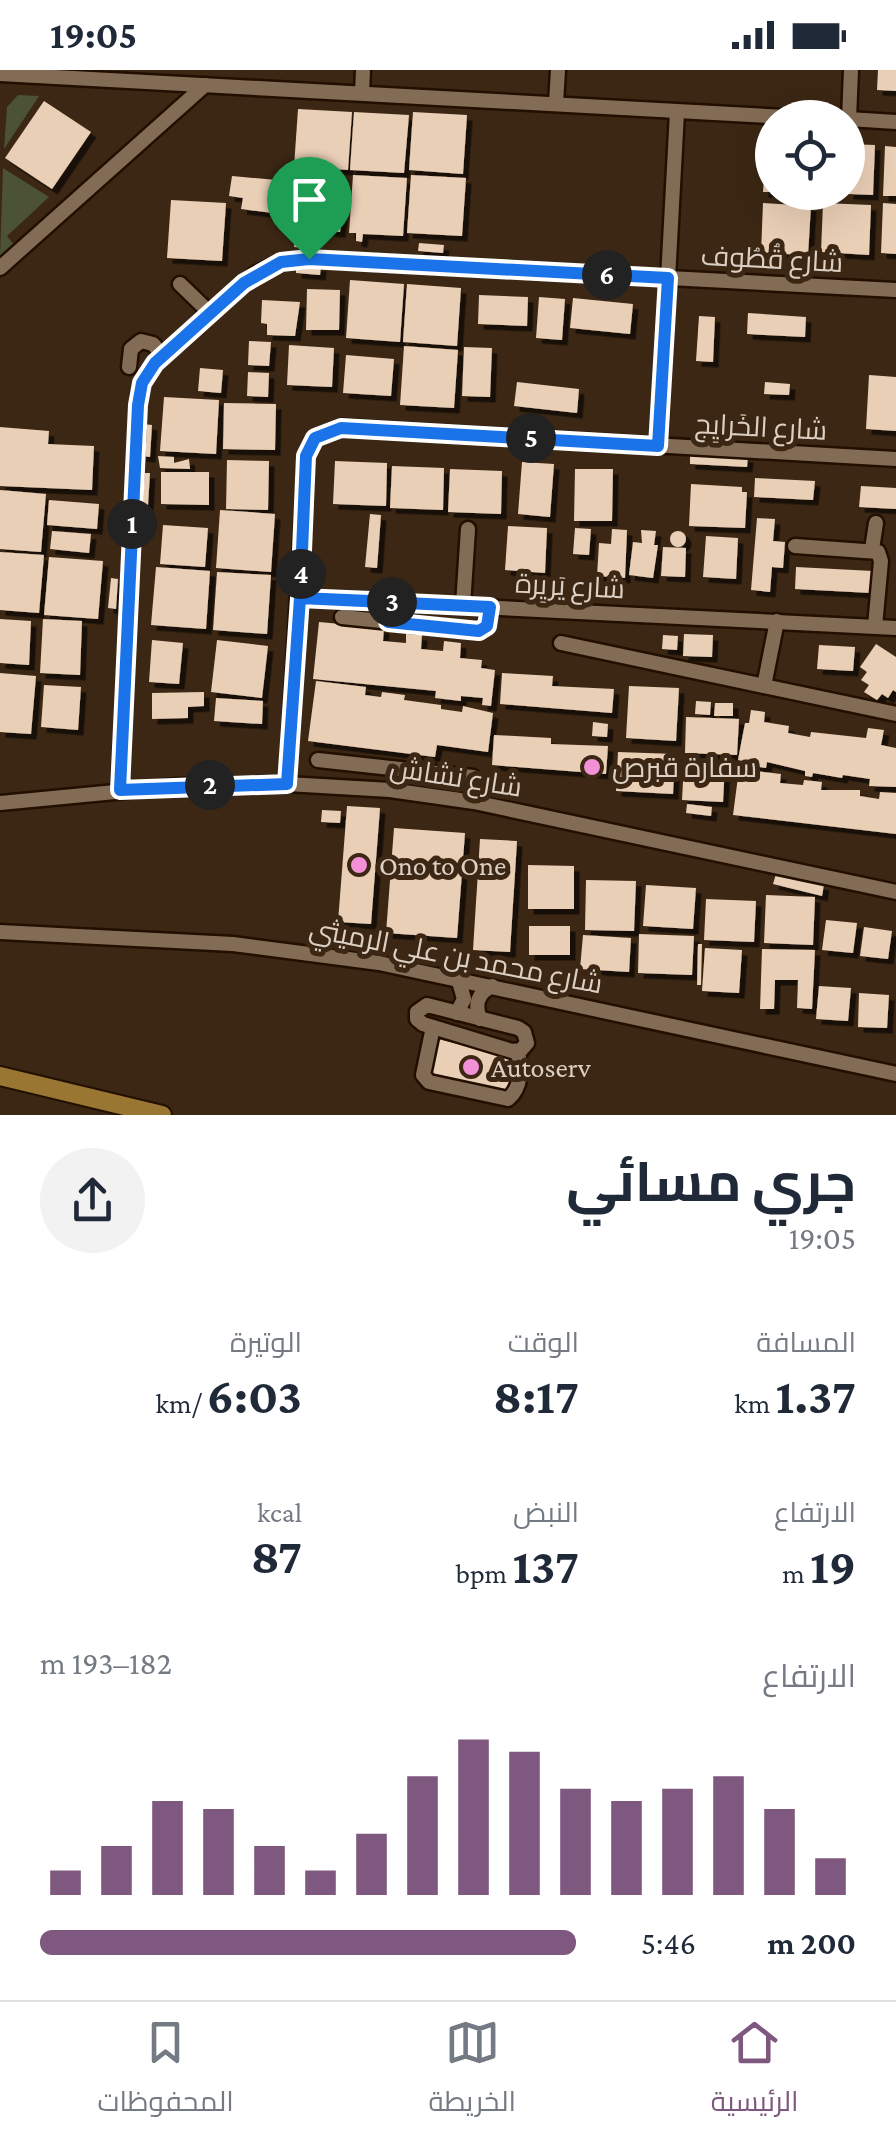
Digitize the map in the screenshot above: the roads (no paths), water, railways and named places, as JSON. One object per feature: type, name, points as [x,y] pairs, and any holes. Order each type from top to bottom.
[{"type":"main road","points":[[0,1076],[162,1115]]},
{"type":"street","points":[[362,93],[363,70]]},
{"type":"street","points":[[556,103],[558,70]]},
{"type":"street","points":[[849,100],[851,70]]},
{"type":"street","points":[[0,74],[755,116]]},
{"type":"street","points":[[0,268],[205,85]]},
{"type":"street","points":[[658,446],[677,112]]},
{"type":"street","points":[[865,121],[896,122]]},
{"type":"street","name":"شارع قُطُوف","points":[[120,790],[138,405],[147,373],[255,274],[295,260],[896,290]]},
{"type":"street","points":[[180,284],[210,313]]},
{"type":"street","points":[[129,367],[131,348],[142,341],[153,344],[164,356]]},
{"type":"street","name":"شارع الخَرايِج","points":[[287,784],[306,456],[315,438],[341,428],[896,459]]},
{"type":"street","points":[[872,550],[876,523]]},
{"type":"street","points":[[462,606],[468,530]]},
{"type":"street","points":[[796,546],[878,552],[882,561],[875,626]]},
{"type":"street","name":"شارع يَريِرة","points":[[300,598],[896,628]]},
{"type":"street","points":[[388,622],[394,602]]},
{"type":"street","points":[[342,617],[479,631],[487,626],[490,607]]},
{"type":"street","points":[[764,686],[776,620]]},
{"type":"street","name":"شارع يَريِرة","points":[[561,643],[896,714]]},
{"type":"street","points":[[318,760],[473,778]]},
{"type":"street","points":[[390,790],[393,769]]},
{"type":"street","name":"شارع نشاش","points":[[0,803],[120,790],[287,784],[390,790],[474,802],[896,892]]},
{"type":"street","name":"شارع محمد بن علي الرميثي","points":[[0,932],[232,944],[306,952],[458,978],[896,1074]]},
{"type":"street","points":[[458,978],[470,1016]]},
{"type":"street","points":[[466,1038],[470,1016],[480,995],[492,986]]},
{"type":"street","points":[[427,1005],[524,1032],[526,1044],[516,1052],[418,1020],[420,1007],[427,1005]]},
{"type":"street","points":[[433,1027],[422,1075],[429,1082],[508,1099],[515,1092],[521,1070],[516,1052]]},
{"type":"place","name":"سفارة قبرص","points":[[592,767]]},
{"type":"place","name":"Ono to One","points":[[359,865]]},
{"type":"place","name":"Autoserv","points":[[471,1067]]}]
